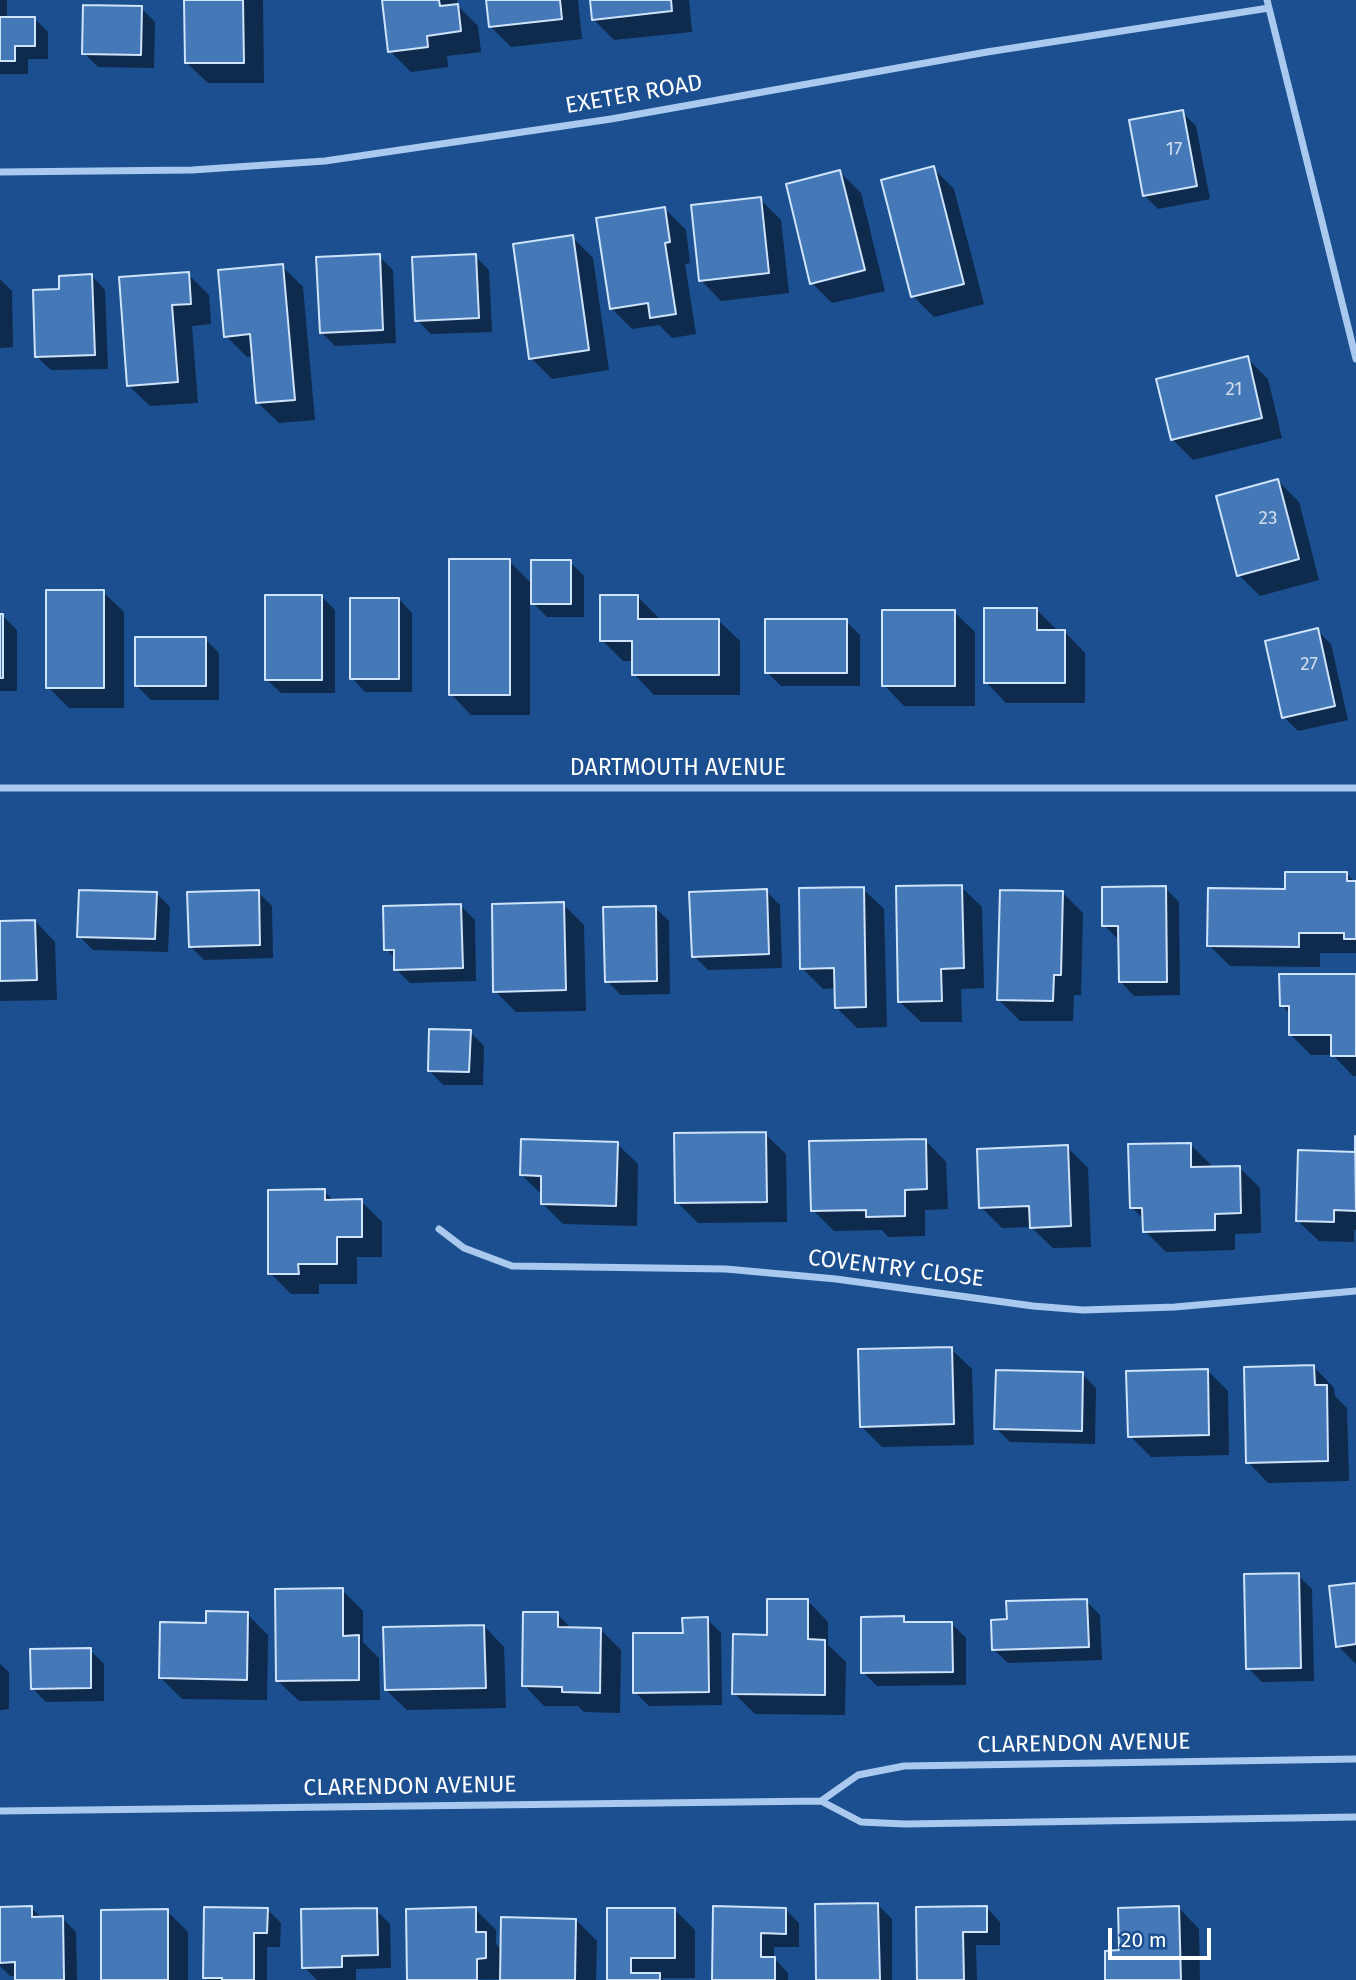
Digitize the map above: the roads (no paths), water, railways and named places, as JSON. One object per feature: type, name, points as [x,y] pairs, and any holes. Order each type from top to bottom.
[{"type":"street","name":"EXETER ROAD","points":[[0,172],[192,170],[325,161],[611,119],[1268,4]]},
{"type":"street","points":[[1268,4],[1356,359]]},
{"type":"street","name":"DARTMOUTH AVENUE","points":[[0,788],[1356,788]]},
{"type":"street","name":"COVENTRY CLOSE","points":[[439,1229],[464,1248],[512,1266],[726,1269],[836,1279],[1033,1306],[1083,1310],[1175,1307],[1356,1292]]},
{"type":"street","name":"CLARENDON AVENUE","points":[[821,1801],[859,1776],[904,1766],[1356,1759]]},
{"type":"street","name":"CLARENDON AVENUE","points":[[0,1811],[821,1801],[861,1822],[905,1824],[1356,1817]]}]
